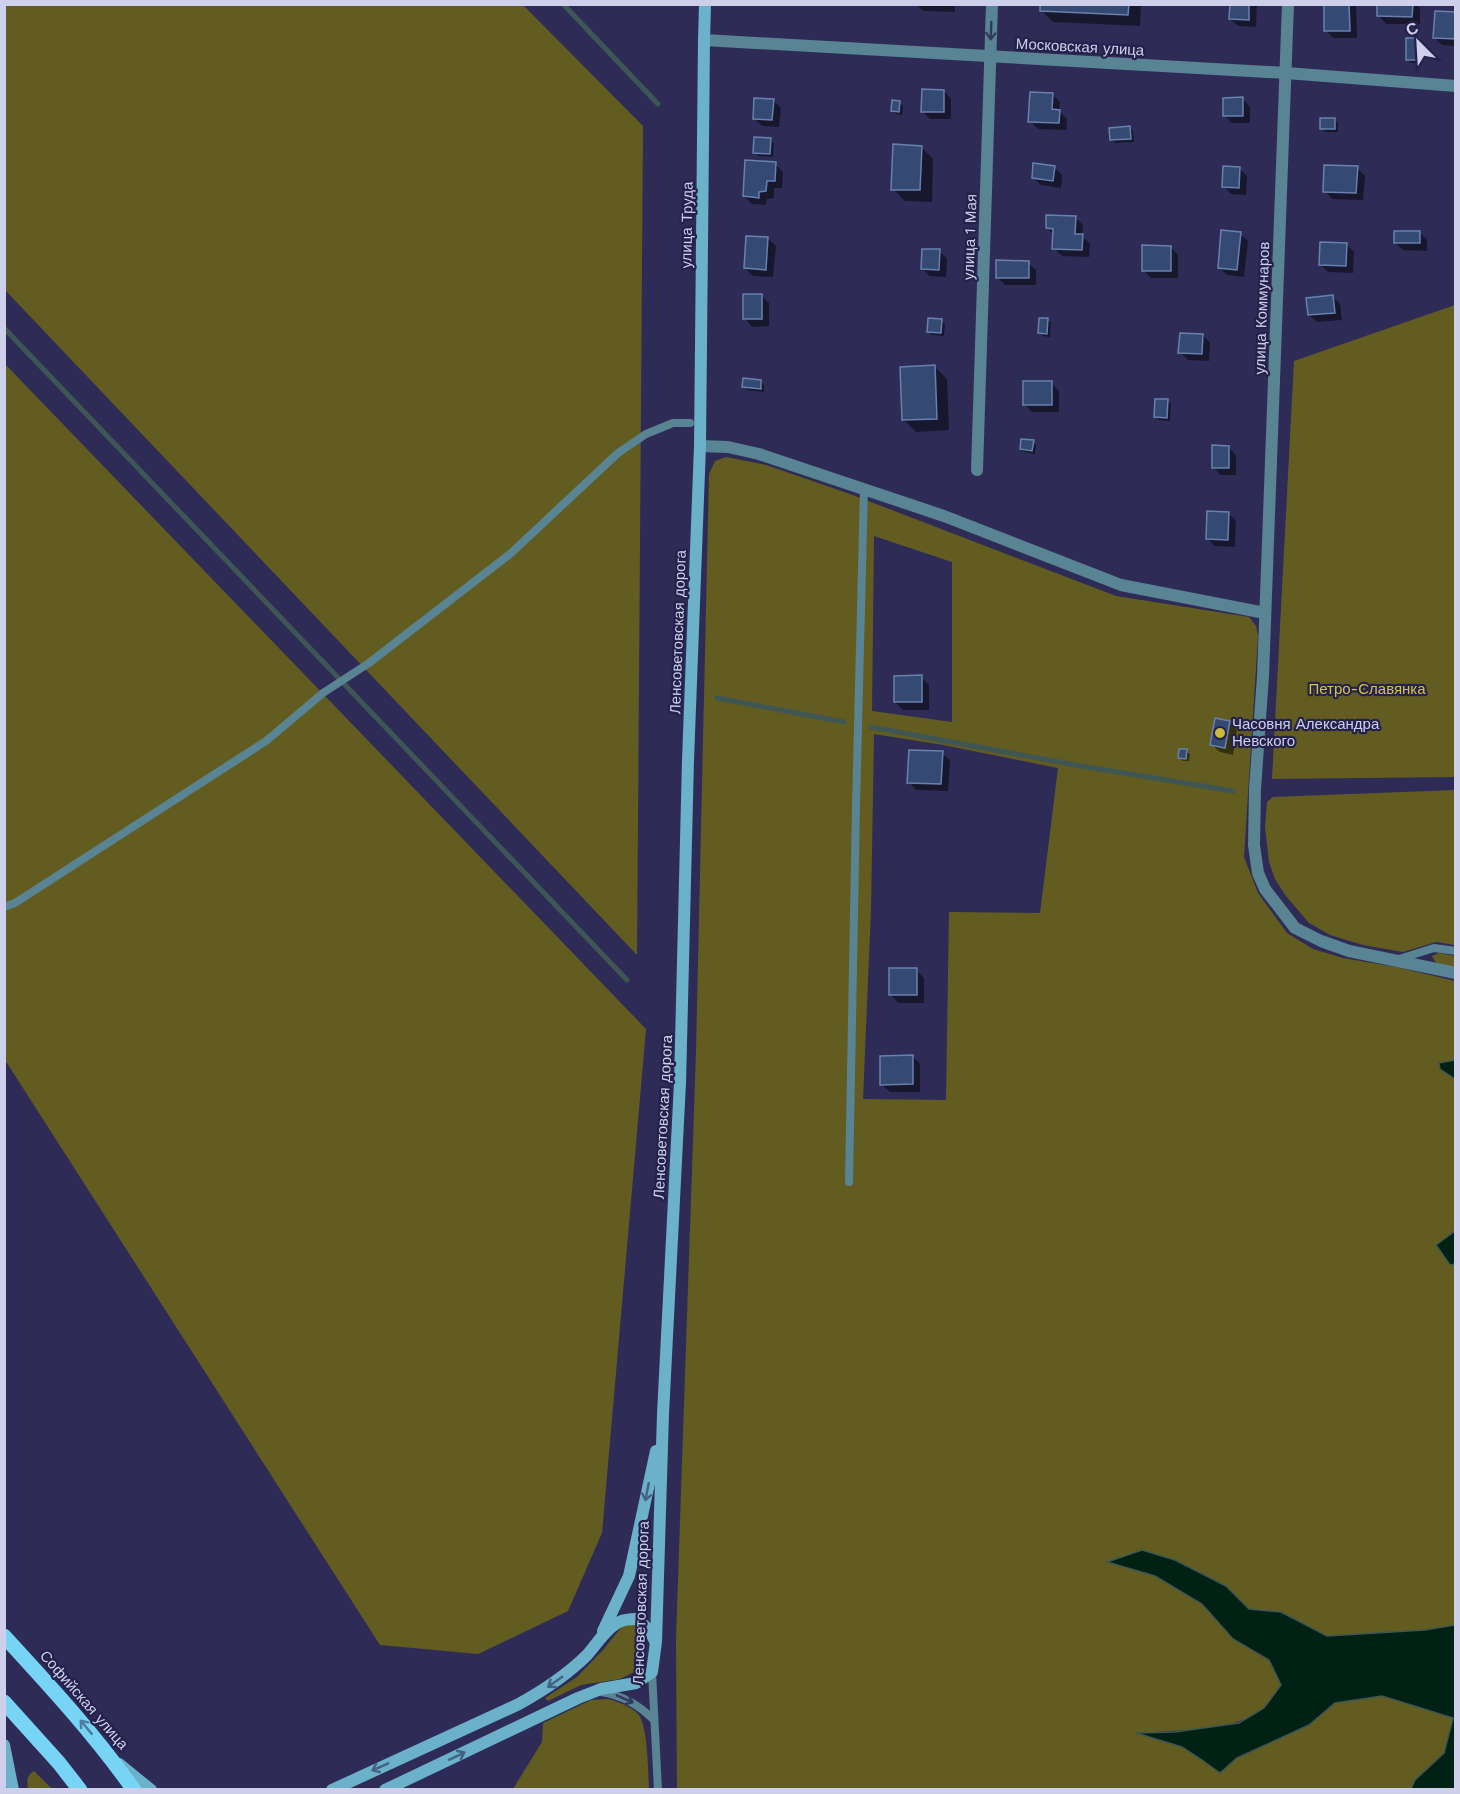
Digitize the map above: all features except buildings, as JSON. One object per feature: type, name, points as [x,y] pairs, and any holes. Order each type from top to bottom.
[{"type":"main road","name":"Софийская улица","points":[[4,1636],[71,1709],[135,1790]]},
{"type":"main road","points":[[4,1702],[80,1790]]},
{"type":"street","name":"улица Труда","points":[[700,446],[705,4]]},
{"type":"street","name":"улица 1 Мая","points":[[977,470],[992,4]]},
{"type":"street","name":"улица Коммунаров","points":[[1288,4],[1263,676],[1255,789],[1254,845],[1258,873],[1265,889],[1295,928],[1349,951],[1455,973]]},
{"type":"street","name":"Московская улица","points":[[704,40],[1286,73],[1455,86]]},
{"type":"street","points":[[700,446],[728,447],[759,454],[944,516],[1121,585],[1265,612]]},
{"type":"street","name":"Ленсоветовская дорога","points":[[652,1672],[656,1642],[663,1414],[680,1083],[688,760],[700,446]]},
{"type":"street","points":[[598,1642],[630,1576],[663,1414]]},
{"type":"street","points":[[332,1790],[519,1704],[558,1680],[619,1622],[637,1619],[650,1631],[656,1642]]},
{"type":"street","points":[[385,1790],[591,1693],[636,1683],[652,1672]]},
{"type":"street","points":[[4,1745],[13,1790]]},
{"type":"street","points":[[111,1757],[151,1790]]},
{"type":"lane","points":[[4,908],[266,741],[323,693],[369,663],[510,554],[618,453],[646,434],[673,423],[690,423]]},
{"type":"lane","points":[[849,1182],[864,489]]},
{"type":"lane","points":[[1394,961],[1434,948],[1455,951]]},
{"type":"lane","name":"Ленсоветовская дорога","points":[[652,1672],[658,1790]]},
{"type":"lane","points":[[591,1693],[607,1693],[631,1701],[654,1720]]},
{"type":"green space","points":[[5,5],[523,5],[643,126],[637,955],[5,290]]},
{"type":"green space","name":"Петро-Славянка","points":[[1455,305],[1455,777],[1272,779],[1294,361]]},
{"type":"green space","points":[[4,363],[646,1029],[602,1533],[568,1611],[478,1654],[380,1645],[5,1060]]},
{"type":"green space","points":[[726,457],[766,465],[850,494],[1116,596],[1249,617],[1256,626],[1258,636],[1244,857],[1258,893],[1287,933],[1313,949],[1343,958],[1396,967],[1455,981],[1455,1060],[1439,1063],[1440,1069],[1455,1079],[1455,1231],[1437,1245],[1450,1265],[1455,1264],[1455,1625],[1425,1630],[1327,1636],[1281,1612],[1249,1609],[1226,1586],[1175,1560],[1142,1550],[1108,1562],[1155,1576],[1202,1604],[1233,1639],[1269,1660],[1282,1685],[1264,1707],[1238,1722],[1221,1726],[1138,1734],[1182,1747],[1220,1773],[1237,1758],[1309,1725],[1334,1703],[1382,1695],[1453,1718],[1444,1753],[1415,1780],[1411,1789],[677,1790],[676,1639],[696,1052],[709,474],[715,461]],"holes":[[[874,536],[952,562],[952,722],[872,711]],[[874,734],[1058,768],[1040,913],[949,912],[946,1100],[863,1099],[871,910]]]},
{"type":"green space","points":[[1455,790],[1455,945],[1436,942],[1403,952],[1363,945],[1330,935],[1309,923],[1275,879],[1269,862],[1265,827],[1267,802],[1273,797]]},
{"type":"green space","points":[[1439,953],[1455,956],[1455,967],[1436,963],[1432,956]]},
{"type":"green space","points":[[624,1624],[635,1626],[641,1632],[642,1668],[620,1679],[581,1685],[548,1701],[545,1698],[577,1677]]},
{"type":"green space","points":[[608,1699],[631,1709],[638,1714],[641,1720],[647,1749],[649,1789],[513,1789],[542,1742],[543,1723],[591,1700]]},
{"type":"green space","points":[[34,1771],[52,1789],[28,1789],[28,1777]]},
{"type":"shaded area","points":[[1456,1060],[1455,1079],[1440,1069],[1439,1063]]},
{"type":"shaded area","points":[[1455,1231],[1455,1264],[1450,1265],[1436,1245]]},
{"type":"shaded area","points":[[1142,1550],[1175,1560],[1226,1586],[1249,1609],[1281,1612],[1327,1636],[1425,1630],[1455,1625],[1455,1789],[1411,1789],[1415,1780],[1444,1753],[1453,1718],[1382,1696],[1335,1703],[1309,1725],[1237,1758],[1220,1773],[1182,1747],[1136,1733],[1175,1732],[1239,1723],[1264,1708],[1281,1685],[1269,1660],[1233,1639],[1202,1604],[1155,1576],[1107,1562]]},
{"type":"waterway","points":[[563,4],[658,104]]},
{"type":"waterway","points":[[4,328],[627,980]]},
{"type":"waterway","points":[[717,698],[844,722]]},
{"type":"waterway","points":[[871,727],[1075,765],[1233,791]]},
{"type":"place","name":"Часовня Александра Невского","points":[[1220,733]]}]
